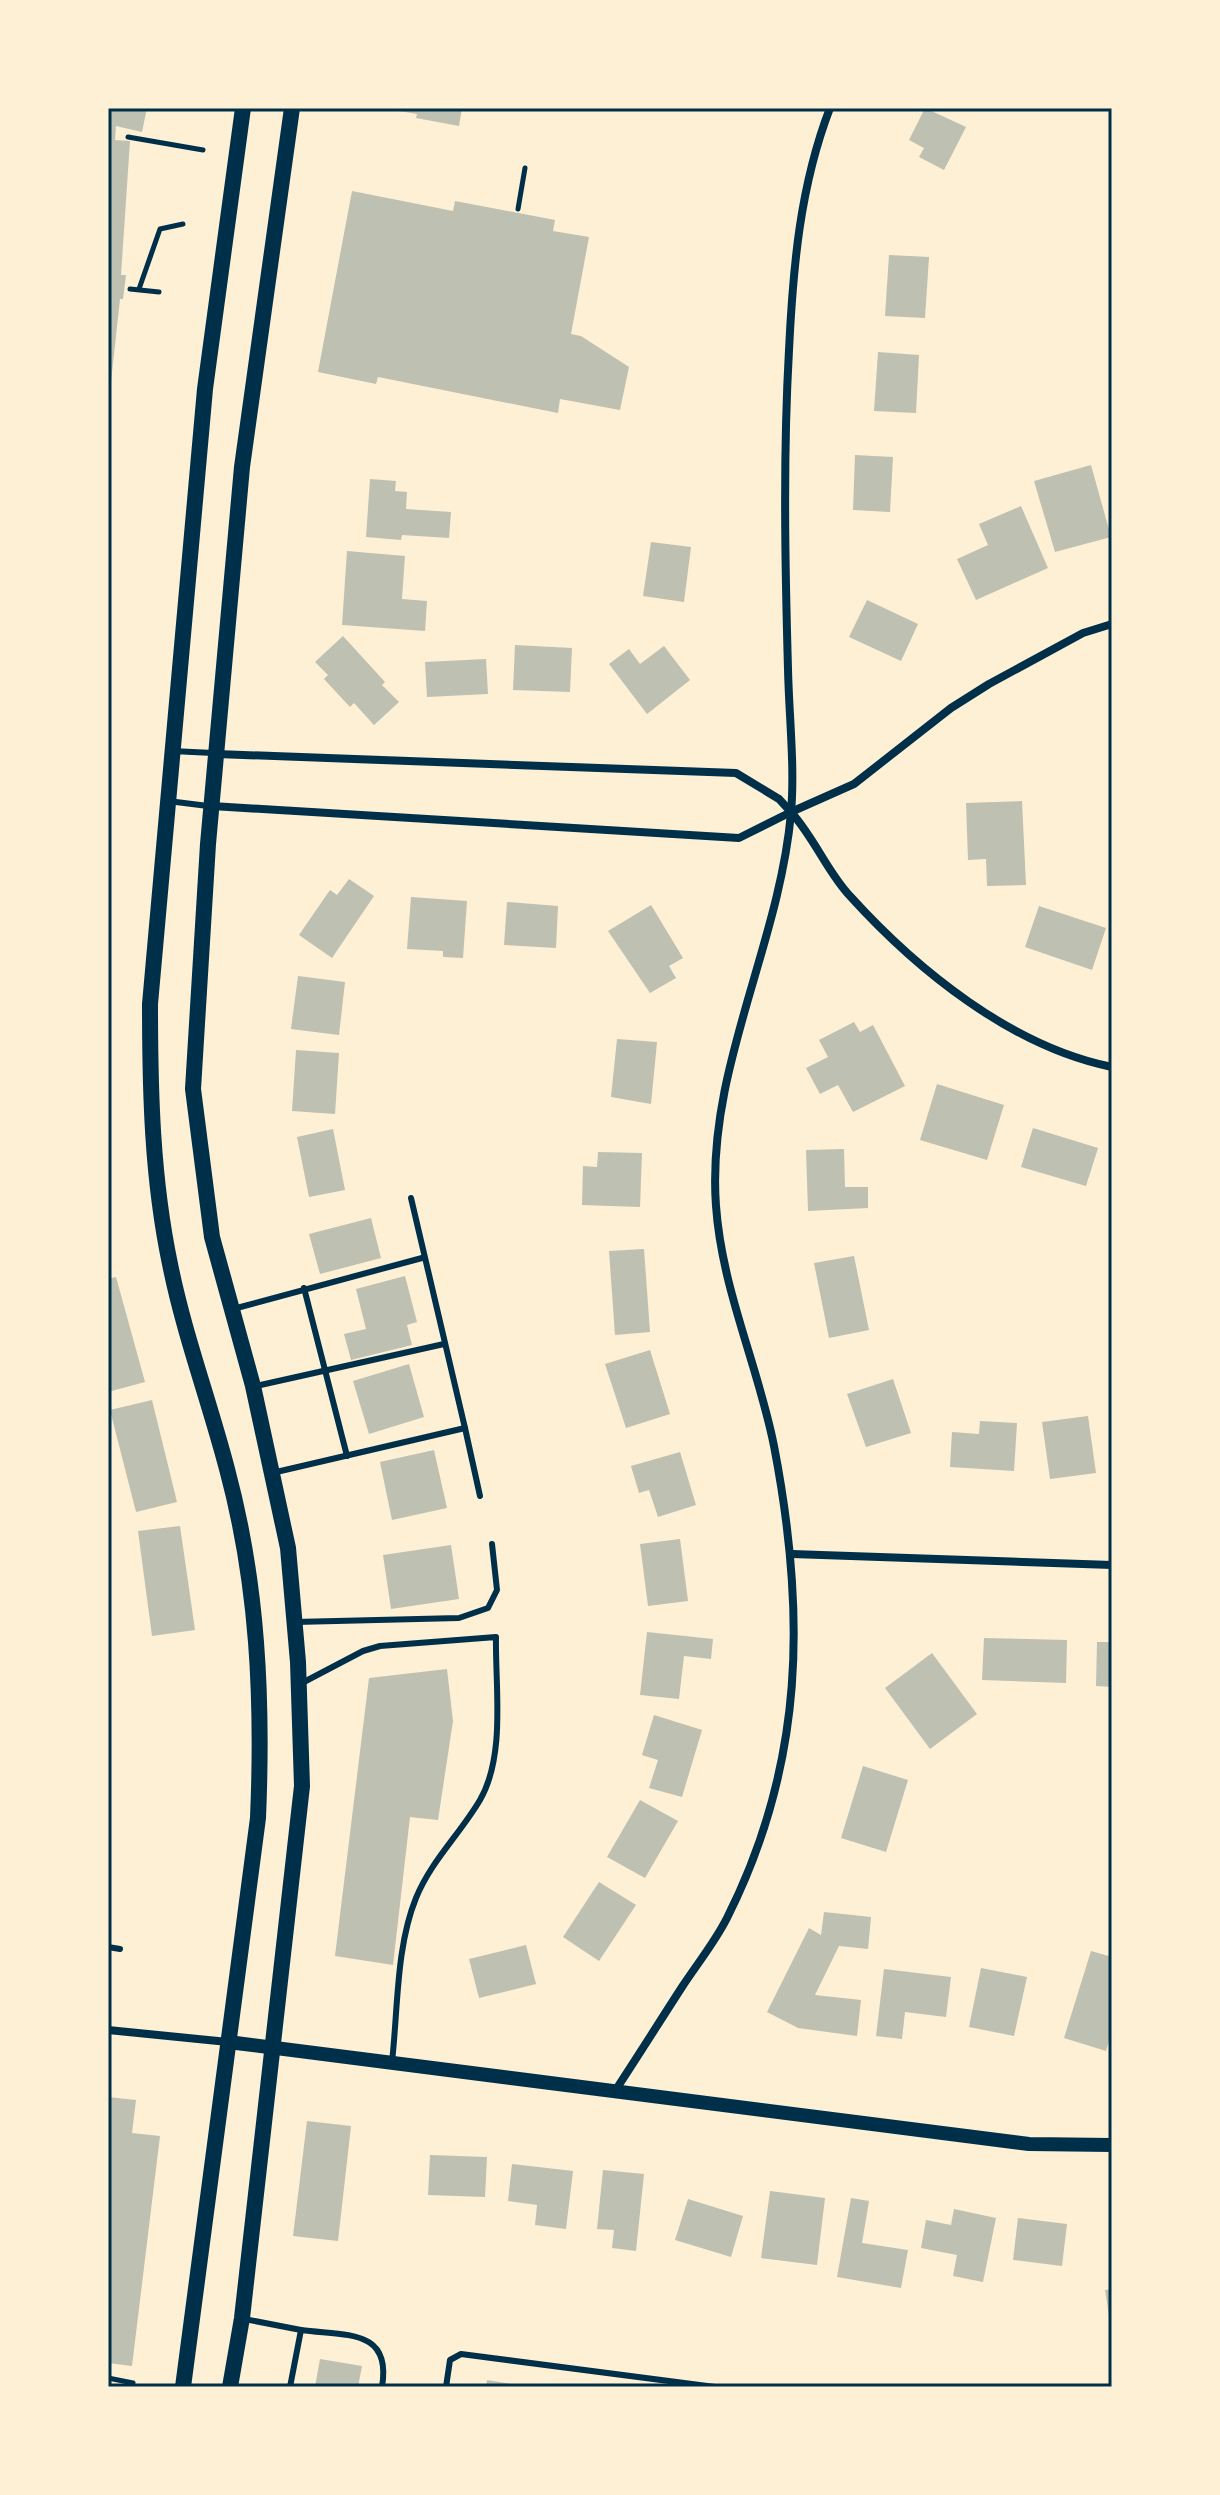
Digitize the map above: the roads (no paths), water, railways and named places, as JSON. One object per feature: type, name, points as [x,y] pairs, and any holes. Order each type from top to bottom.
[{"type":"main road","points":[[183,2387],[258,1818],[262,1730],[258,1642],[246,1555],[227,1469],[187,1340],[169,1262],[157,1183],[150,1104],[150,1004],[205,389],[243,108]]},
{"type":"main road","points":[[230,2387],[242,2318],[270,2048],[302,1786],[299,1684],[288,1548],[253,1386],[212,1237],[193,1089],[212,806],[244,451],[292,108]]},
{"type":"street","points":[[615,2091],[725,1922],[753,1860],[771,1805],[791,1720],[797,1646],[792,1554],[773,1440],[726,1277],[716,1209],[715,1163],[725,1083],[778,890],[791,812],[784,438],[794,253],[806,184],[830,108]]},
{"type":"street","points":[[212,806],[739,838],[854,784],[951,708],[989,684],[1083,633],[1112,624]]},
{"type":"street","points":[[217,754],[736,773],[779,799],[813,836],[847,894],[928,969],[1023,1033],[1078,1057],[1112,1067]]},
{"type":"street","points":[[792,1554],[1112,1565]]},
{"type":"street","points":[[108,2030],[392,2062],[1029,2144],[1112,2145]]},
{"type":"lane","points":[[171,751],[217,754]]},
{"type":"lane","points":[[167,801],[212,806]]},
{"type":"lane","points":[[411,1198],[422,1258],[480,1496]]},
{"type":"lane","points":[[232,1309],[422,1258]]},
{"type":"lane","points":[[304,1288],[347,1456]]},
{"type":"lane","points":[[253,1386],[444,1344]]},
{"type":"lane","points":[[272,1473],[465,1428]]},
{"type":"lane","points":[[295,1622],[459,1618],[488,1608],[497,1590],[492,1544]]},
{"type":"lane","points":[[299,1684],[363,1651],[380,1646],[496,1637],[494,1752],[482,1797],[432,1866],[416,1899],[407,1928],[392,2062]]},
{"type":"lane","points":[[108,1947],[120,1949]]},
{"type":"lane","points":[[242,2318],[367,2339],[385,2359],[382,2387]]},
{"type":"lane","points":[[290,2387],[301,2330]]},
{"type":"lane","points":[[446,2387],[450,2360],[461,2354],[715,2387]]}]
